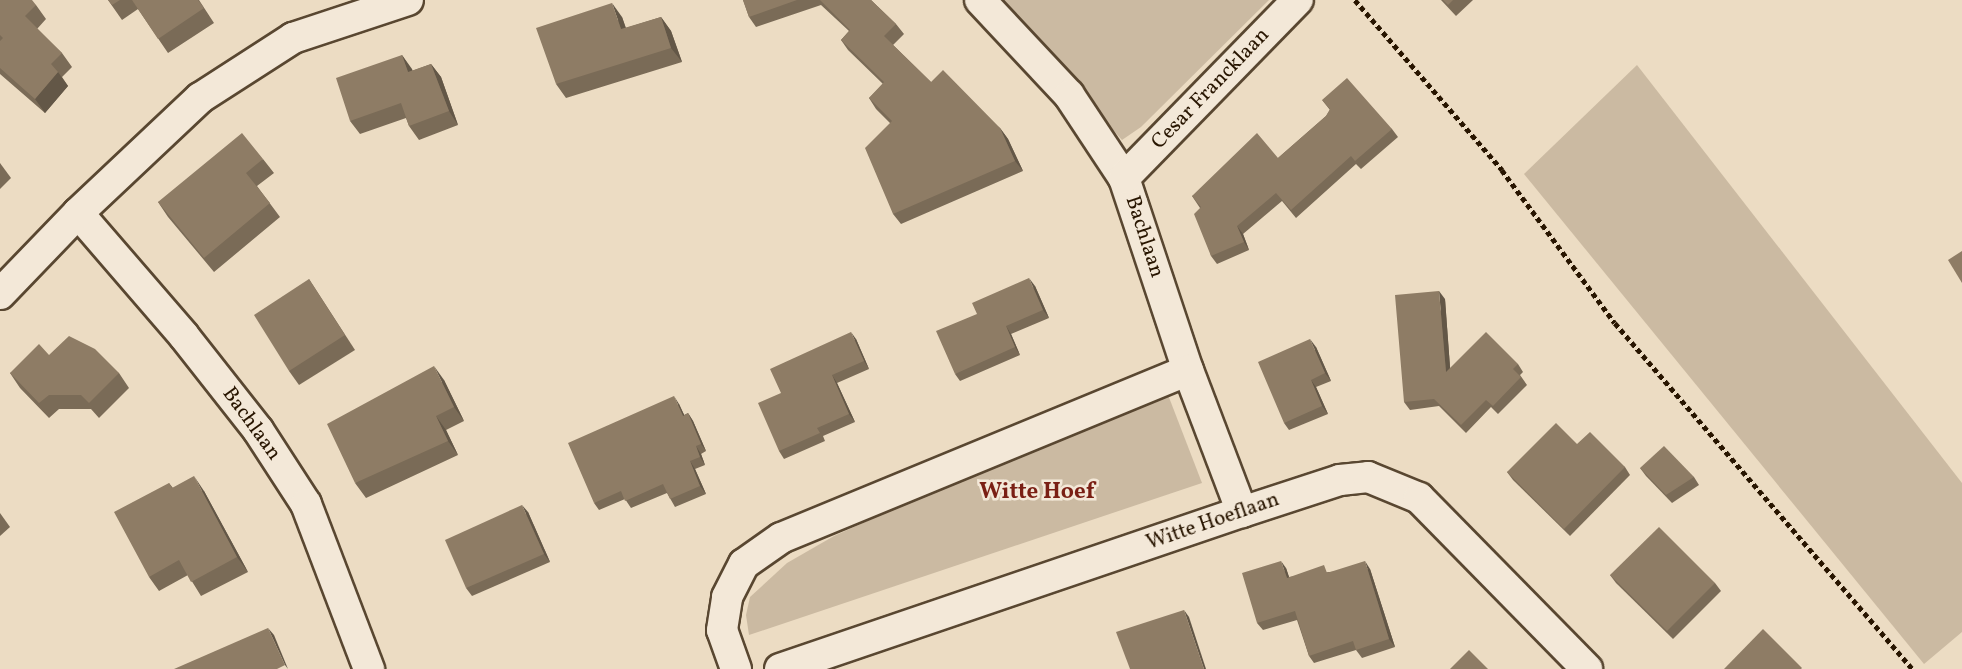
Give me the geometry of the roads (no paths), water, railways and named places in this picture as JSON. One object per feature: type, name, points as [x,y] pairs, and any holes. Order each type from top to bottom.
[{"type":"street","points":[[0,294],[78,213],[200,98],[292,38],[408,0]]},
{"type":"street","name":"Bachlaan","points":[[980,0],[1069,95],[1124,178],[1188,370],[1242,512]]},
{"type":"street","name":"Cesar Francklaan","points":[[1124,178],[1298,0]]},
{"type":"street","name":"Bachlaan","points":[[78,213],[184,336],[258,430],[306,504],[369,669]]},
{"type":"street","points":[[736,669],[722,630],[727,597],[744,564],[781,538],[1188,370]]},
{"type":"street","name":"Witte Hoeflaan","points":[[780,669],[1242,512],[1340,480],[1368,477],[1396,486],[1419,498],[1587,669]]},
{"type":"district","name":"Witte Hoef","points":[[1037,492]]}]
